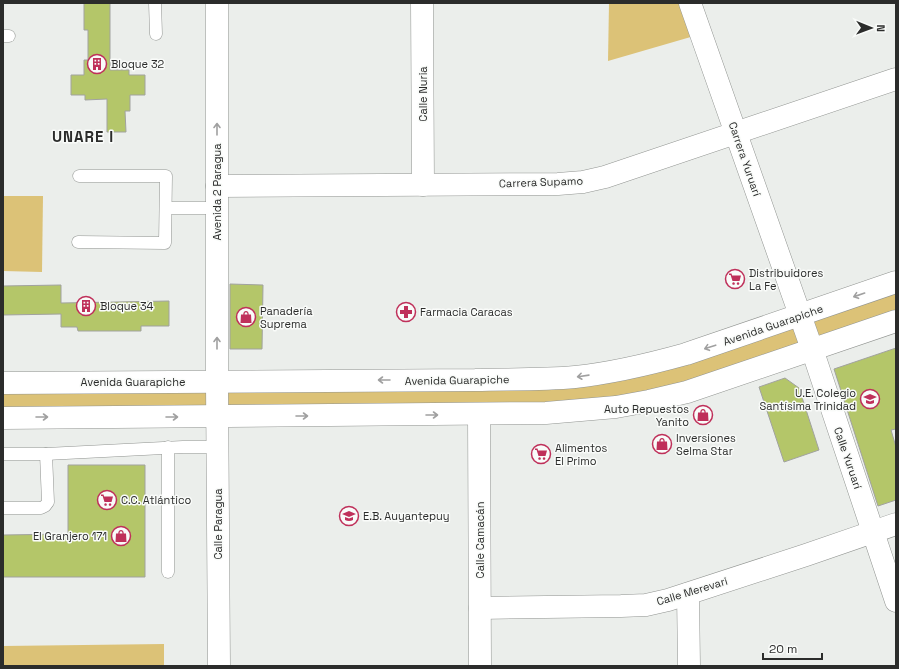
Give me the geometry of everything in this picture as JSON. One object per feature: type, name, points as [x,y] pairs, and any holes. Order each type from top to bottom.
[{"type":"street","name":"Avenida 2 Paragua","points":[[217,3],[217,382]]},
{"type":"street","name":"Calle Nuria","points":[[422,3],[423,185]]},
{"type":"street","name":"Carrera Yuruarí","points":[[690,3],[800,315]]},
{"type":"street","name":"Carrera Supamo","points":[[217,186],[558,184],[582,182],[605,177],[896,79]]},
{"type":"street","name":"Avenida Guarapiche","points":[[3,383],[550,379],[576,377],[613,372],[686,354],[896,282]]},
{"type":"street","name":"Calle Yuruarí","points":[[800,315],[896,601]]},
{"type":"street","points":[[3,418],[546,413],[616,407],[687,392],[896,321]]},
{"type":"street","name":"Calle Paragua","points":[[217,382],[219,666]]},
{"type":"street","name":"Calle Camacán","points":[[479,414],[480,666]]},
{"type":"street","name":"Calle Merevari","points":[[480,608],[646,605],[688,594],[806,556],[896,524]]},
{"type":"street","points":[[688,594],[689,666]]},
{"type":"lane","points":[[155,3],[156,34]]},
{"type":"lane","points":[[78,242],[165,243],[166,208],[166,176],[79,176]]},
{"type":"lane","points":[[166,208],[217,208]]},
{"type":"lane","points":[[168,447],[168,572]]},
{"type":"lane","points":[[3,454],[46,454],[168,447],[217,447]]},
{"type":"lane","points":[[3,508],[41,508],[45,506],[48,502],[46,454]]},
{"type":"shaded area","points":[[609,3],[690,3],[701,34],[608,61]]},
{"type":"shaded area","points":[[3,196],[43,196],[42,272],[3,271]]},
{"type":"shaded area","points":[[896,282],[896,321],[649,401],[3,418],[3,383],[577,377]]},
{"type":"shaded area","points":[[164,644],[164,666],[3,666],[3,646]]},
{"type":"building","name":"Bloque 32","points":[[84,3],[110,3],[110,70],[129,70],[129,75],[145,75],[145,95],[130,95],[130,111],[125,111],[126,132],[107,132],[107,99],[85,100],[85,95],[71,95],[71,75],[84,75],[84,60],[88,60],[88,30],[84,30]]},
{"type":"building","name":"Panadería Suprema","points":[[230,284],[263,285],[262,349],[230,349]]},
{"type":"building","name":"Bloque 34","points":[[61,285],[61,303],[169,301],[169,326],[141,326],[141,331],[78,331],[77,327],[61,327],[61,314],[3,315],[3,286]]},
{"type":"building","name":"U.E. Colegio Santísima Trinidad","points":[[896,348],[896,429],[891,430],[896,447],[896,500],[878,506],[834,369]]},
{"type":"building","points":[[785,378],[799,388],[819,450],[784,462],[759,387]]},
{"type":"building","name":"C.C. Atlántico","points":[[68,465],[145,465],[145,577],[3,577],[3,535],[68,534]]},
{"type":"place","name":"Bloque 32","points":[[97,64]]},
{"type":"place","name":"Distribuidores La Fe","points":[[735,279]]},
{"type":"place","name":"Bloque 34","points":[[86,306]]},
{"type":"place","name":"Farmacia Caracas","points":[[406,312]]},
{"type":"place","name":"Panadería Suprema","points":[[246,317]]},
{"type":"place","name":"U.E. Colegio Santísima Trinidad","points":[[870,399]]},
{"type":"place","name":"Auto Repuestos Yanito","points":[[703,415]]},
{"type":"place","name":"Inversiones Selma Star","points":[[662,444]]},
{"type":"place","name":"Alimentos El Primo","points":[[541,454]]},
{"type":"place","name":"C.C. Atlántico","points":[[107,500]]},
{"type":"place","name":"E.B. Auyantepuy","points":[[349,516]]},
{"type":"place","name":"El Granjero 171","points":[[121,536]]},
{"type":"district","name":"UNARE I","points":[[83,137]]}]
